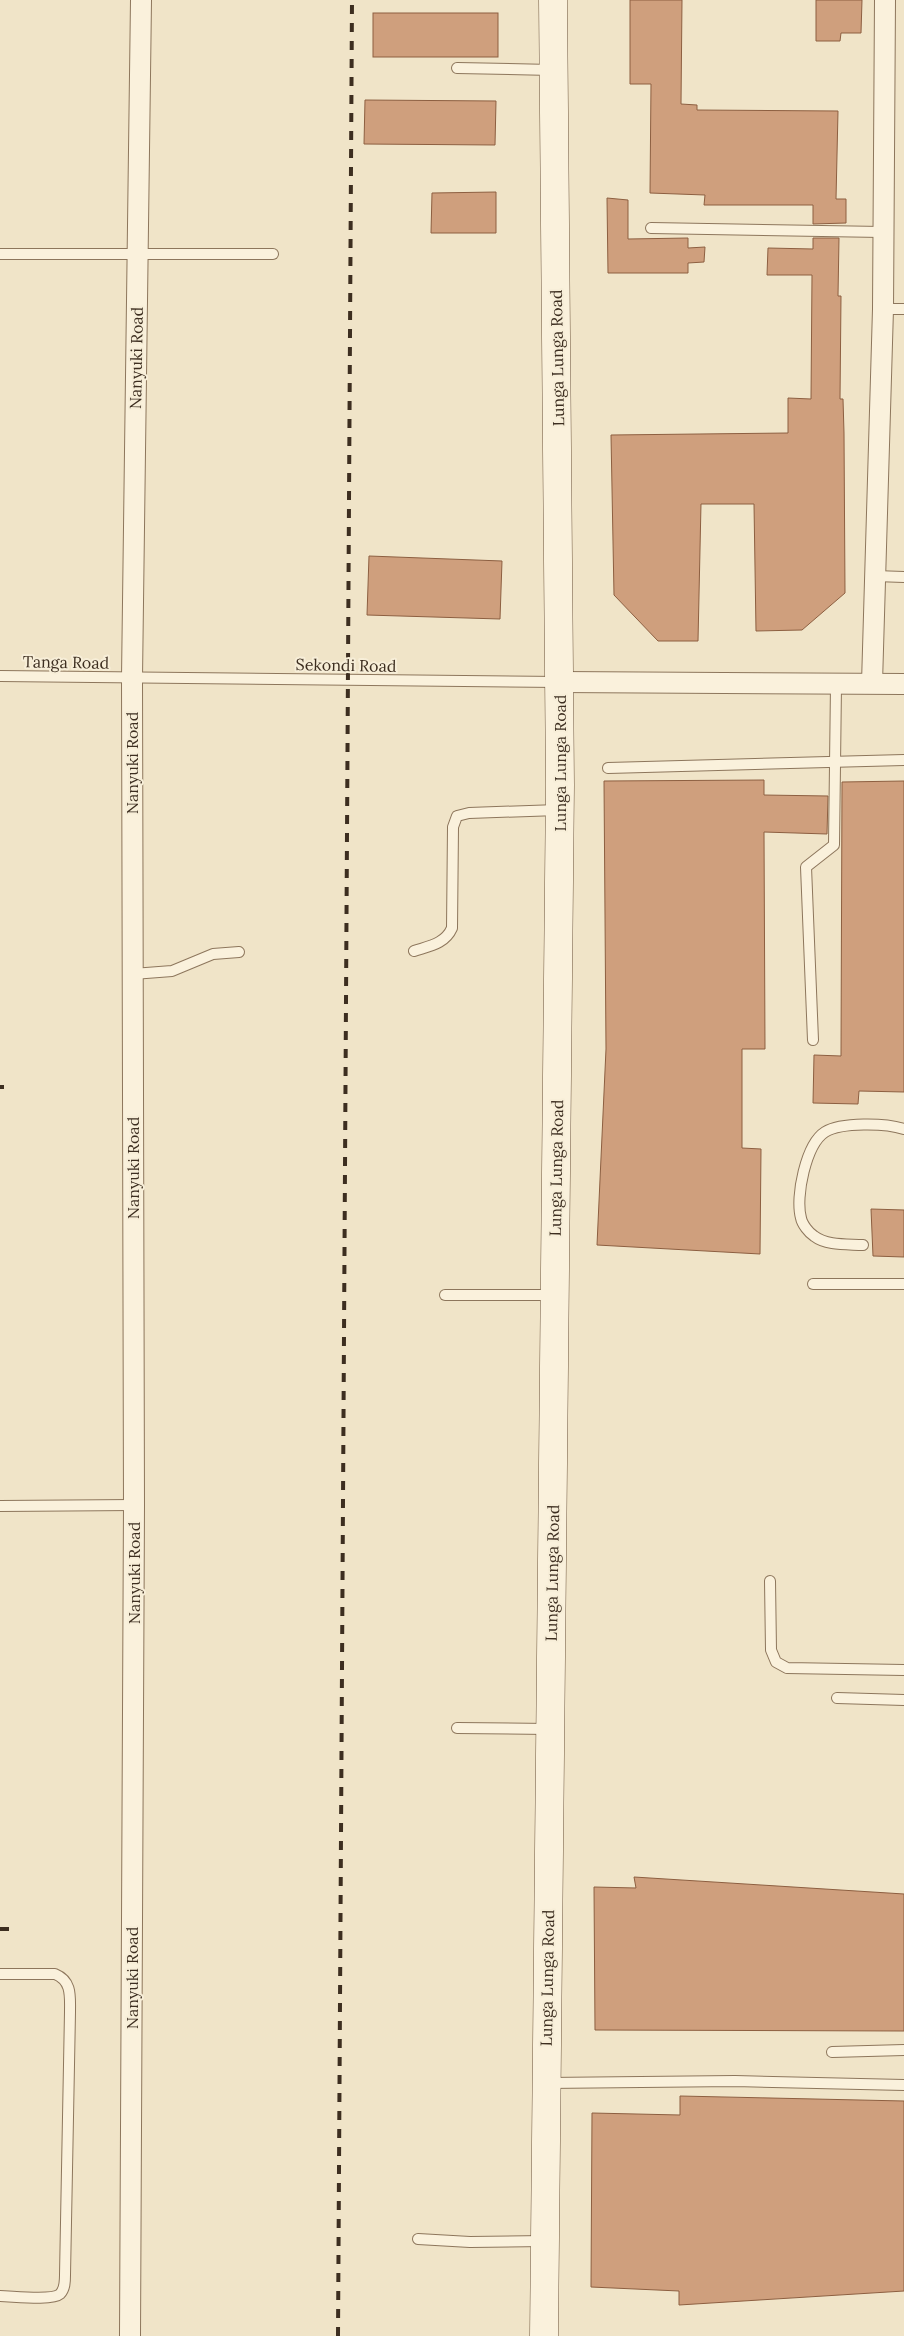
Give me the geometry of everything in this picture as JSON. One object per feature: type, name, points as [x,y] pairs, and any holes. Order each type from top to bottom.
[{"type":"main road","name":"Lunga Lunga Road","points":[[544,2336],[560,810],[553,0]]},
{"type":"street","name":"Nanyuki Road","points":[[130,2336],[134,1505],[132,678],[141,0]]},
{"type":"street","points":[[872,683],[882,309],[885,0]]},
{"type":"street","points":[[560,682],[904,684]]},
{"type":"lane","points":[[457,68],[554,70]]},
{"type":"lane","points":[[652,228],[882,232]]},
{"type":"lane","points":[[0,254],[273,254]]},
{"type":"lane","points":[[882,309],[904,309]]},
{"type":"lane","points":[[875,576],[904,577]]},
{"type":"lane","name":"Tanga Road","points":[[0,676],[132,678]]},
{"type":"lane","name":"Sekondi Road","points":[[132,678],[560,682]]},
{"type":"lane","points":[[812,1040],[806,867],[834,845],[836,684]]},
{"type":"lane","points":[[608,768],[904,760]]},
{"type":"lane","points":[[414,951],[442,941],[449,936],[452,928],[453,827],[457,816],[469,813],[560,810]]},
{"type":"lane","points":[[133,974],[172,971],[213,954],[239,952]]},
{"type":"lane","points":[[863,1245],[835,1244],[822,1240],[809,1231],[801,1218],[802,1185],[807,1158],[814,1143],[824,1132],[837,1127],[854,1125],[904,1129]]},
{"type":"lane","points":[[813,1284],[904,1284]]},
{"type":"lane","points":[[445,1294],[555,1294]]},
{"type":"lane","points":[[0,1506],[134,1505]]},
{"type":"lane","points":[[770,1581],[771,1650],[776,1662],[787,1668],[904,1670]]},
{"type":"lane","points":[[837,1698],[904,1700]]},
{"type":"lane","points":[[457,1728],[550,1729]]},
{"type":"lane","points":[[0,1974],[55,1974],[61,1977],[67,1982],[69,1989],[70,2012],[65,2274],[63,2289],[60,2294],[49,2297],[0,2296]]},
{"type":"lane","points":[[832,2052],[904,2050]]},
{"type":"lane","points":[[546,2083],[735,2081],[904,2086]]},
{"type":"lane","points":[[418,2239],[470,2242],[545,2241]]},
{"type":"building","points":[[630,0],[682,0],[681,104],[697,105],[697,110],[838,111],[836,199],[846,199],[846,223],[813,224],[813,205],[704,205],[705,195],[650,193],[651,84],[630,84]]},
{"type":"building","points":[[816,0],[862,0],[861,33],[841,33],[840,41],[816,41]]},
{"type":"building","points":[[373,13],[498,13],[498,57],[373,57]]},
{"type":"building","points":[[365,100],[496,101],[495,145],[364,144]]},
{"type":"building","points":[[496,192],[496,233],[431,233],[432,193]]},
{"type":"building","points":[[607,198],[628,200],[628,239],[688,238],[688,248],[705,247],[704,262],[688,263],[688,273],[608,273]]},
{"type":"building","points":[[813,238],[839,238],[838,296],[841,296],[840,399],[843,399],[844,433],[845,593],[802,630],[756,631],[754,504],[701,504],[698,641],[658,641],[614,595],[611,435],[788,433],[788,398],[811,399],[812,275],[767,275],[768,248],[813,249]]},
{"type":"building","points":[[369,556],[502,561],[500,619],[367,615]]},
{"type":"building","points":[[764,780],[764,795],[828,796],[827,834],[764,832],[765,1049],[742,1049],[742,1148],[761,1149],[760,1254],[597,1245],[606,1049],[604,781]]},
{"type":"building","points":[[904,781],[904,1092],[859,1091],[858,1104],[813,1103],[814,1055],[841,1056],[842,782]]},
{"type":"building","points":[[871,1209],[904,1210],[904,1257],[873,1256]]},
{"type":"building","points":[[634,1877],[904,1894],[904,2031],[595,2030],[594,1887],[636,1888]]},
{"type":"building","points":[[680,2096],[904,2101],[904,2291],[679,2305],[679,2291],[591,2287],[592,2113],[680,2115]]},
{"type":"railway","points":[[338,2336],[352,0]]},
{"type":"railway","points":[[0,1929],[12,1929]]}]
